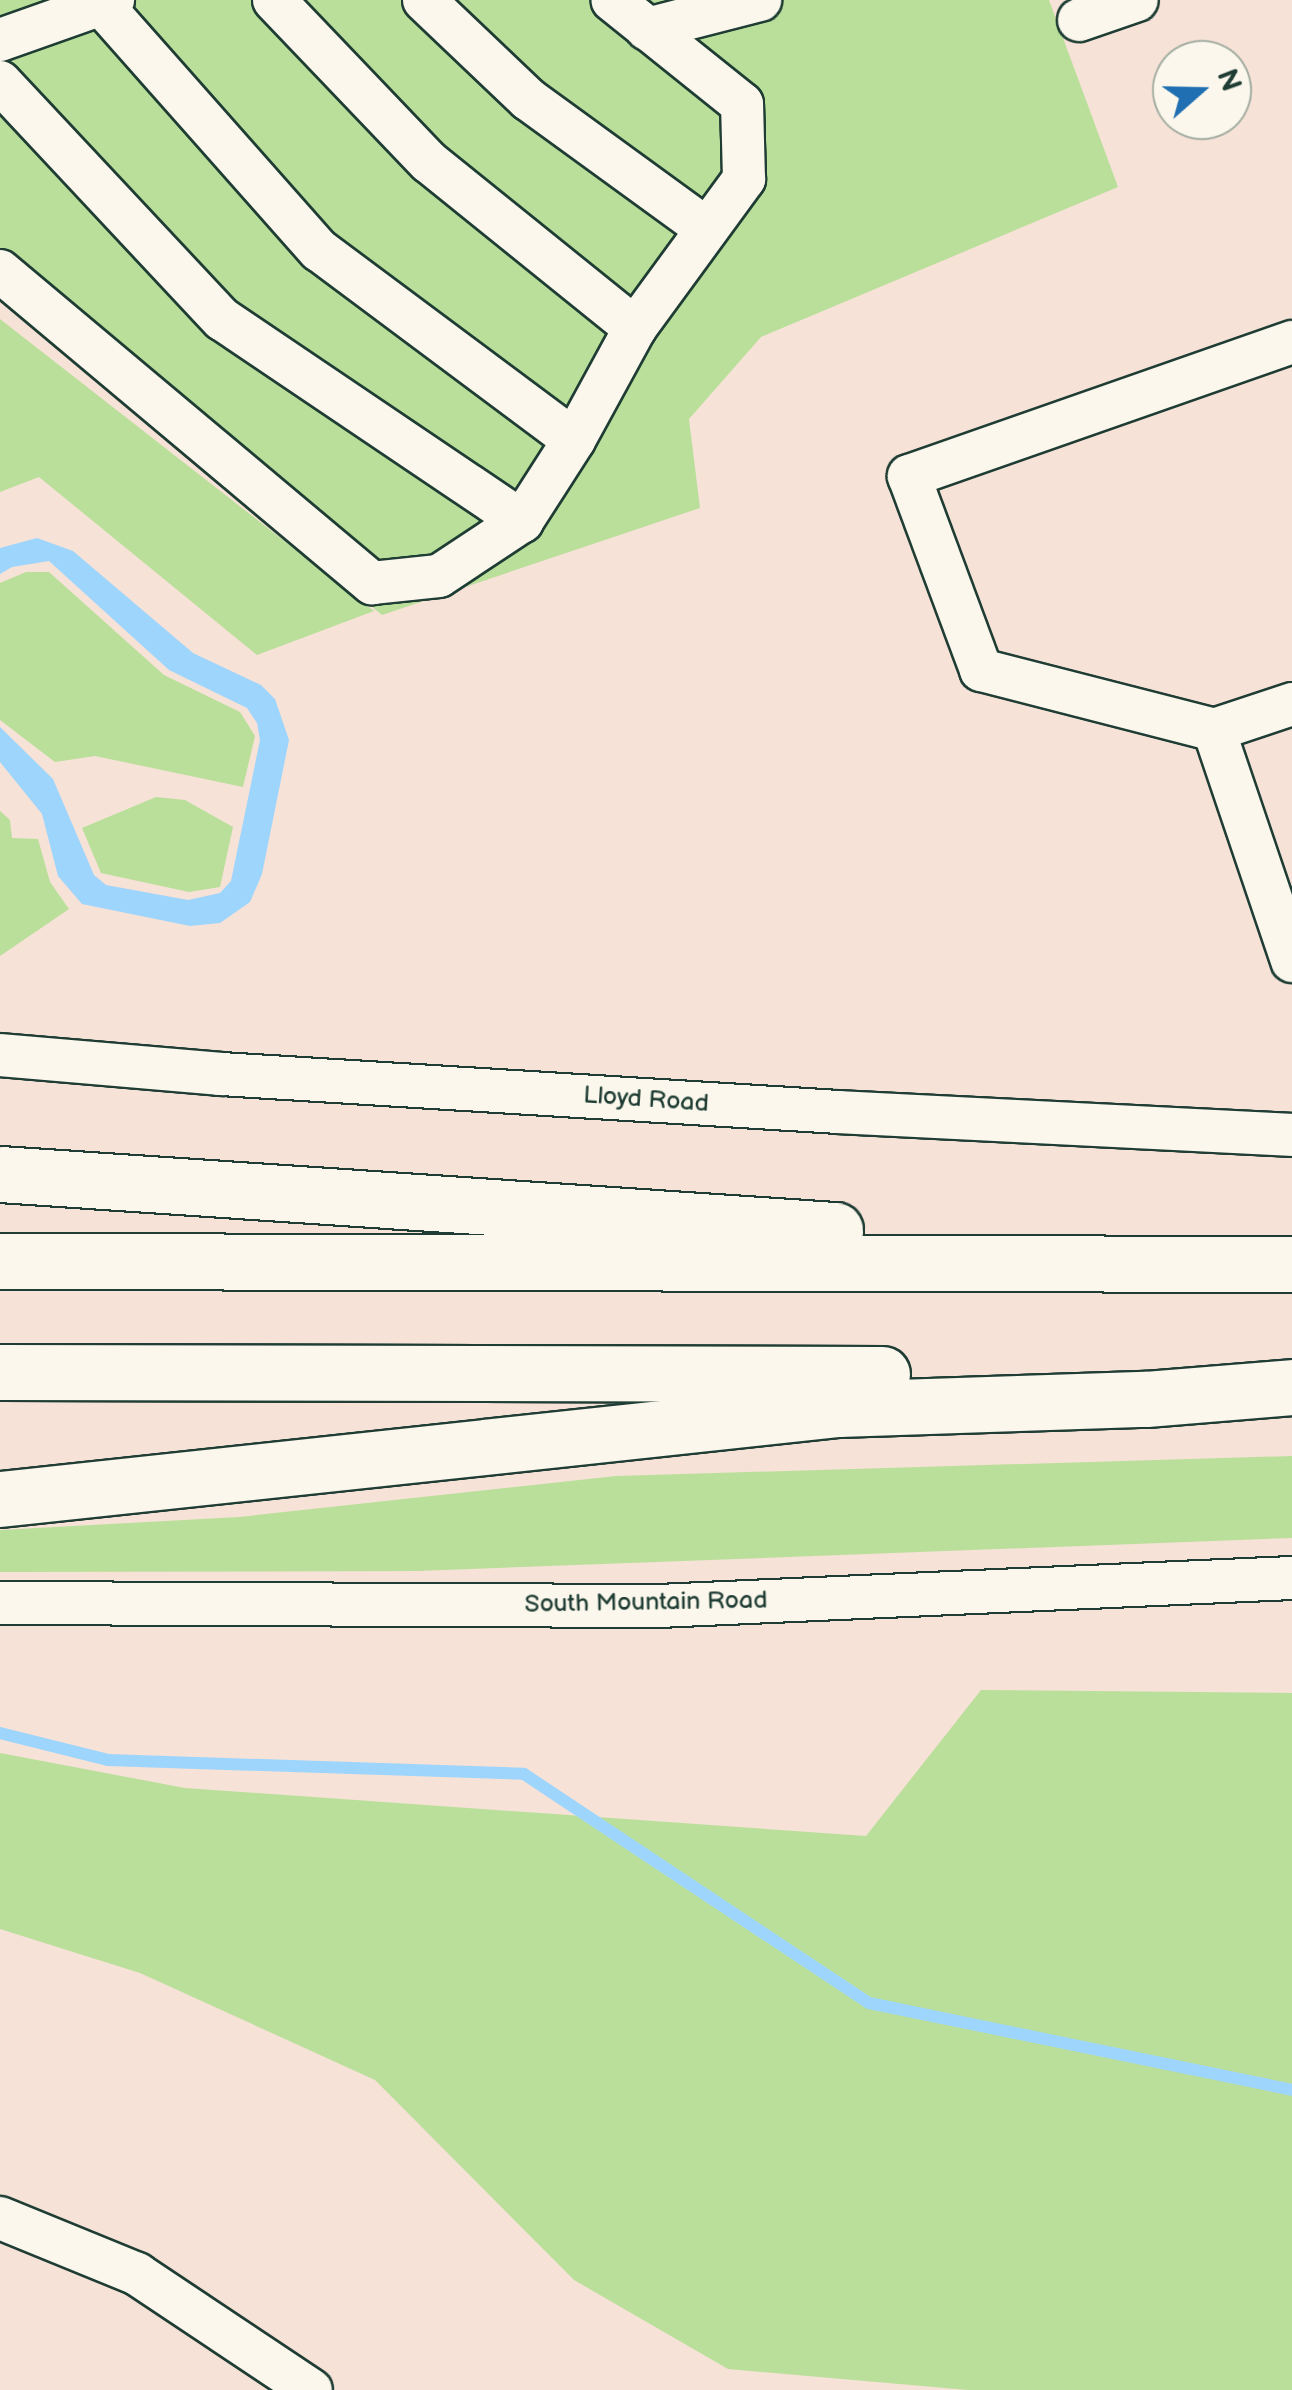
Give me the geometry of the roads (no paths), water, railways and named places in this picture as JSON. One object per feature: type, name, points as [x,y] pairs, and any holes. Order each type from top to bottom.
[{"type":"highway","points":[[0,1174],[1290,1264]]},
{"type":"highway","points":[[0,1261],[1290,1264]]},
{"type":"highway","points":[[0,1372],[1292,1377]]},
{"type":"highway","points":[[0,1499],[838,1409],[1146,1399],[1292,1387]]},
{"type":"street","points":[[274,0],[429,162],[635,328]]},
{"type":"street","points":[[424,0],[528,99],[707,229]]},
{"type":"street","points":[[0,272],[372,583],[439,576],[522,521],[574,440],[635,328],[744,179],[742,104],[612,0]]},
{"type":"street","points":[[647,29],[760,0]]},
{"type":"street","points":[[1079,20],[1137,0]]},
{"type":"street","points":[[0,40],[107,2],[319,250],[574,440]]},
{"type":"street","points":[[0,82],[222,319],[522,521]]},
{"type":"street","points":[[1292,342],[909,476],[981,670],[1214,730],[1292,704]]},
{"type":"street","points":[[1214,730],[1292,962]]},
{"type":"street","name":"Lloyd Road","points":[[0,1056],[718,1105],[1292,1135]]},
{"type":"street","name":"South Mountain Road","points":[[0,1603],[658,1606],[1292,1578]]},
{"type":"street","points":[[0,2218],[137,2274],[309,2390]]},
{"type":"water","points":[[37,538],[73,551],[193,653],[261,685],[275,699],[289,740],[262,874],[250,902],[220,923],[190,926],[82,904],[58,876],[42,814],[0,762],[0,727],[53,779],[94,875],[106,885],[188,900],[220,893],[231,881],[260,740],[257,723],[247,708],[169,670],[49,561],[12,567],[0,574],[0,548]]},
{"type":"waterway","points":[[0,1733],[108,1760],[524,1774],[869,2003],[1292,2090]]}]
